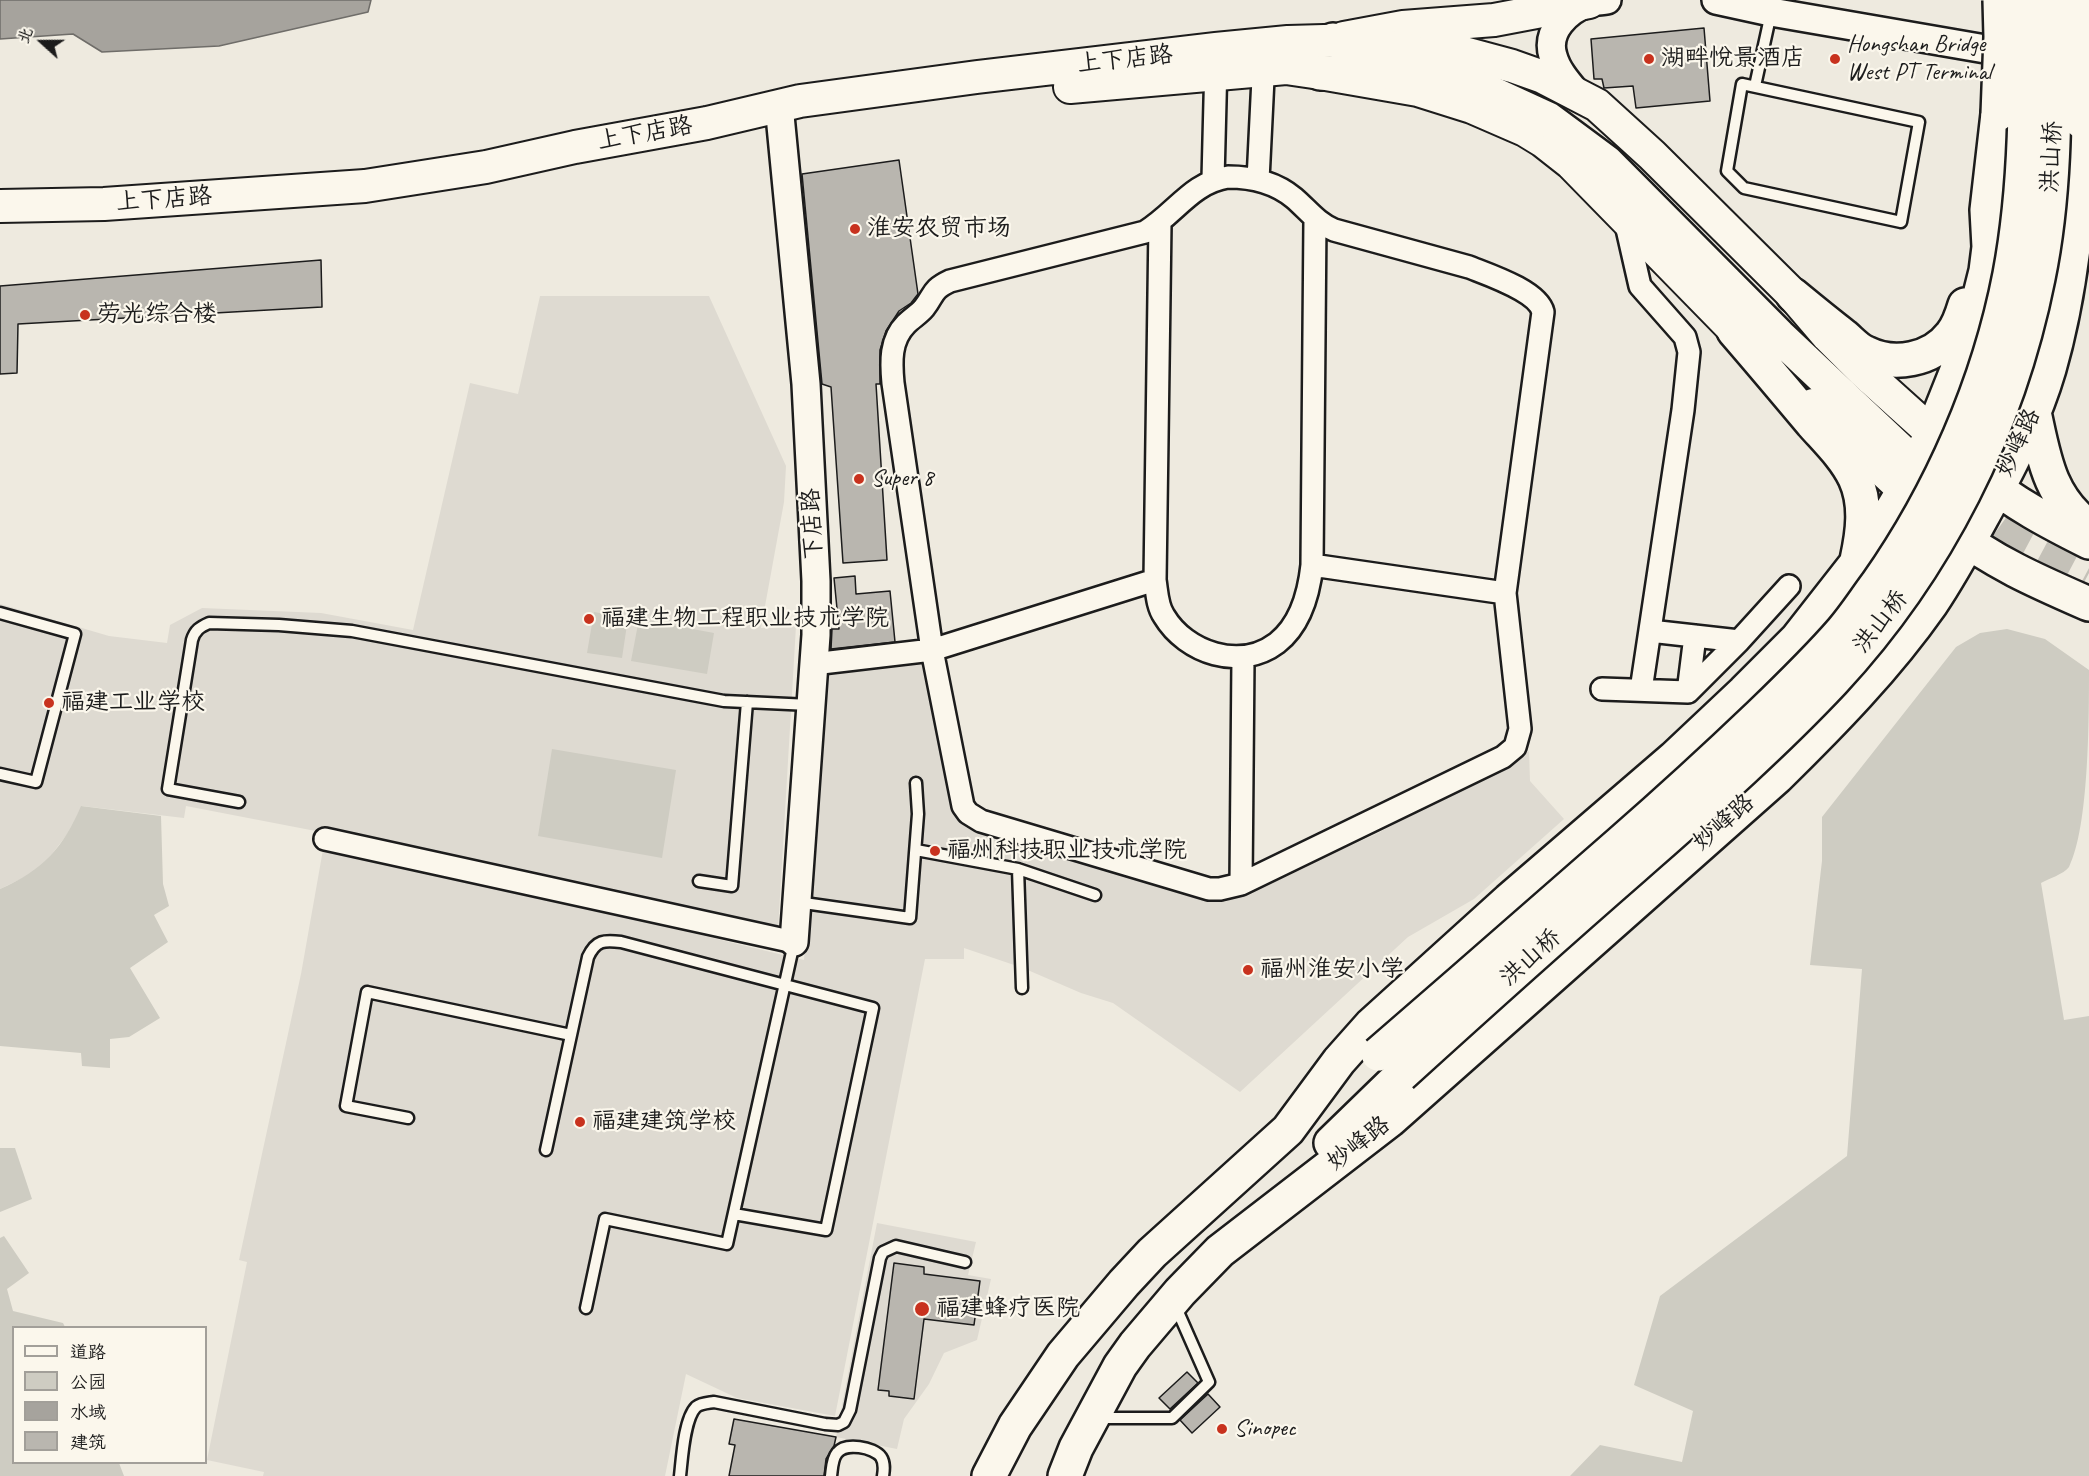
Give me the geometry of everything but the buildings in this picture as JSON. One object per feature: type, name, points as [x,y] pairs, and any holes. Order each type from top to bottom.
[{"type":"main road","points":[[1793,296],[1864,353],[1881,359],[1914,358],[1928,353],[1951,335],[1958,323],[1971,282],[1988,210],[1998,114],[2000,0]]},
{"type":"main road","points":[[1220,1251],[1390,1064],[1816,661],[1845,628],[1910,536],[1942,475],[1963,428],[1992,345],[2010,275],[2017,232],[2023,155],[2026,68],[2025,0]]},
{"type":"main road","name":"洪山桥","points":[[1390,1064],[1711,799],[1777,737],[1834,680],[1859,651],[1883,622],[1930,554],[1966,490],[1998,417],[2021,350],[2039,277],[2047,225],[2053,138],[2054,0]]},
{"type":"main road","name":"妙峰路","points":[[1065,1476],[1120,1366],[1173,1300],[1220,1251],[1390,1120],[1777,777],[1835,720],[1899,646],[1930,604],[1968,543],[1997,489],[2034,412],[2049,369],[2074,238],[2082,122],[2079,0]]},
{"type":"main road","points":[[1276,56],[1333,40],[1403,27],[1494,20],[1598,1]]},
{"type":"main road","points":[[1333,40],[1401,40],[1434,45],[1512,66],[1543,77],[1606,113],[1793,296],[1914,443]]},
{"type":"main road","points":[[1333,40],[1401,50],[1467,68],[1519,89],[1554,109],[1584,131],[1636,177],[1817,360],[1914,443]]},
{"type":"main road","points":[[1276,56],[1320,73],[1418,90],[1472,107],[1525,130],[1543,141],[1590,181],[1734,331],[1904,490],[1968,543],[2001,562],[2089,604]]},
{"type":"main road","name":"上下店路","points":[[0,206],[104,204],[365,186],[486,167],[575,147],[707,123],[978,96],[1216,61],[1276,56]]},
{"type":"main road","points":[[1320,73],[1426,72],[1458,80],[1487,91],[1548,119],[1606,162],[1779,336],[1914,443],[2089,542]]},
{"type":"main road","name":"上下店路","points":[[0,225],[236,216],[352,206],[472,188],[717,140],[781,115]]},
{"type":"main road","points":[[1288,1130],[1339,1061],[1371,1025],[1509,900],[1715,721],[1797,639],[1855,566],[1873,542],[1904,490],[1914,443],[1968,343],[1986,271],[1989,246],[1988,210]]},
{"type":"main road","points":[[1734,331],[1835,448],[1855,478],[1863,515],[1862,536],[1855,566]]},
{"type":"main road","points":[[2034,412],[2056,490],[2068,509],[2089,527]]},
{"type":"main road","points":[[989,1476],[1014,1426],[1063,1355],[1152,1253],[1288,1130],[1390,1064]]},
{"type":"street","points":[[1716,0],[1771,12],[2089,68]]},
{"type":"street","points":[[1578,95],[1556,65],[1551,43],[1558,24],[1570,13],[1598,1]]},
{"type":"street","points":[[1258,180],[1276,56]]},
{"type":"street","points":[[1213,179],[1216,61]]},
{"type":"street","name":"下店路","points":[[781,115],[806,384],[816,581],[813,663],[794,942]]},
{"type":"street","points":[[1243,177],[1258,180],[1286,192],[1315,219],[1334,230],[1479,271],[1535,298],[1541,304],[1543,319],[1504,593],[1520,729],[1515,747],[1503,757],[1241,884],[1220,889],[1209,889],[981,821],[968,813],[961,798],[932,650],[891,356],[898,336],[905,325],[925,306],[932,292],[950,281],[1145,232],[1160,223],[1195,190],[1213,179],[1243,177]]},
{"type":"street","points":[[1160,223],[1155,580],[1158,601],[1162,614],[1173,629],[1188,642],[1226,657],[1243,658],[1277,643],[1289,630],[1305,601],[1312,565],[1315,219]]},
{"type":"street","points":[[1625,219],[1640,286],[1685,337],[1689,352],[1683,410],[1641,690]]},
{"type":"street","points":[[1312,565],[1504,593]]},
{"type":"street","points":[[813,663],[932,650],[1155,580]]},
{"type":"street","points":[[1602,689],[1688,692],[1789,586]]},
{"type":"street","points":[[1650,631],[1739,641]]},
{"type":"street","points":[[1688,692],[1695,636]]},
{"type":"street","points":[[1241,884],[1243,658]]},
{"type":"street","points":[[325,839],[794,942]]},
{"type":"lane","points":[[1755,86],[1771,12]]},
{"type":"lane","points":[[1742,84],[1755,86],[1919,122],[1901,222],[1744,189],[1727,171],[1742,84]]},
{"type":"lane","points":[[0,613],[75,634],[36,782],[0,774]]},
{"type":"lane","points":[[239,802],[168,789],[192,640],[199,627],[209,623],[279,625],[352,631],[724,701],[810,705]]},
{"type":"lane","points":[[699,881],[732,886],[747,702]]},
{"type":"lane","points":[[797,902],[910,918],[918,814],[916,783]]},
{"type":"lane","points":[[915,850],[1017,869],[1095,895]]},
{"type":"lane","points":[[1017,869],[1022,988]]},
{"type":"lane","points":[[546,1150],[588,957],[592,948],[600,943],[608,940],[873,1008],[826,1230],[734,1214]]},
{"type":"lane","points":[[586,1308],[605,1219],[727,1244],[794,942]]},
{"type":"lane","points":[[408,1118],[346,1106],[367,992],[571,1035]]},
{"type":"lane","points":[[680,1476],[689,1421],[698,1406],[705,1403],[714,1402],[825,1424],[838,1425],[844,1422],[850,1410],[880,1258],[888,1248],[896,1246],[965,1262]]},
{"type":"lane","points":[[1092,1418],[1172,1418],[1209,1382],[1173,1300]]},
{"type":"lane","points":[[831,1476],[837,1452],[848,1447],[874,1451],[880,1456],[884,1469],[883,1476]]},
{"type":"shaded area","name":"福建生物工程职业技术学院","points":[[540,296],[709,296],[786,466],[784,502],[761,628],[796,626],[778,930],[326,833],[186,806],[184,818],[82,806],[72,828],[45,863],[27,876],[0,889],[0,604],[109,636],[167,643],[170,625],[202,608],[321,613],[413,630],[470,383],[518,394]]},
{"type":"shaded area","name":"福建建筑学校","points":[[922,659],[964,823],[1225,902],[1374,835],[1529,751],[1530,781],[1564,819],[1474,899],[1408,937],[1240,1092],[1113,1003],[964,948],[964,959],[925,959],[835,1416],[737,1398],[686,1374],[665,1476],[263,1476],[264,1472],[207,1460],[247,1262],[239,1260],[301,974],[324,844],[804,960],[823,671]]},
{"type":"shaded area","name":"福建蜂疗医院","points":[[877,1223],[976,1242],[968,1275],[991,1279],[977,1340],[944,1353],[929,1384],[904,1419],[897,1449],[836,1437]]},
{"type":"green space","points":[[594,612],[628,618],[622,658],[587,653]]},
{"type":"green space","points":[[639,619],[714,633],[707,674],[631,661]]},
{"type":"green space","points":[[2007,629],[2045,639],[2089,670],[2087,772],[2076,849],[2067,870],[2041,883],[2064,1020],[2089,1016],[2089,1476],[1570,1476],[1600,1445],[1682,1462],[1693,1411],[1634,1385],[1660,1296],[1847,1156],[1862,969],[1810,965],[1822,861],[1822,817],[1956,647],[1980,633]]},
{"type":"green space","points":[[552,749],[676,770],[662,858],[538,836]]},
{"type":"green space","points":[[81,806],[161,816],[163,884],[169,906],[154,915],[168,942],[130,968],[160,1018],[129,1037],[110,1039],[110,1068],[82,1066],[81,1053],[0,1046],[0,889],[28,874],[50,856],[67,834]]},
{"type":"green space","points":[[0,1148],[15,1148],[32,1199],[0,1212]]},
{"type":"green space","points":[[4,1236],[29,1273],[7,1289],[13,1311],[63,1323],[64,1326],[12,1326],[12,1464],[119,1464],[124,1476],[0,1476],[0,1238]]},
{"type":"water","points":[[0,0],[371,0],[368,12],[219,46],[102,52],[73,34],[0,39]]},
{"type":"tunnel","points":[[1962,495],[2019,536],[2089,573]]},
{"type":"place","name":"湖畔悦景酒店","points":[[1649,59]]},
{"type":"place","name":"Hongshan Bridge West PT Terminal","points":[[1835,59]]},
{"type":"place","name":"淮安农贸市场","points":[[855,229]]},
{"type":"place","name":"劳光综合楼","points":[[85,315]]},
{"type":"place","name":"Super 8","points":[[859,479]]},
{"type":"place","name":"福建生物工程职业技术学院","points":[[589,619]]},
{"type":"place","name":"福建工业学校","points":[[49,703]]},
{"type":"place","name":"福州科技职业技术学院","points":[[935,851]]},
{"type":"place","name":"福州淮安小学","points":[[1248,970]]},
{"type":"place","name":"福建建筑学校","points":[[580,1122]]},
{"type":"place","name":"福建蜂疗医院","points":[[922,1309]]},
{"type":"place","name":"Sinopec","points":[[1222,1429]]}]
